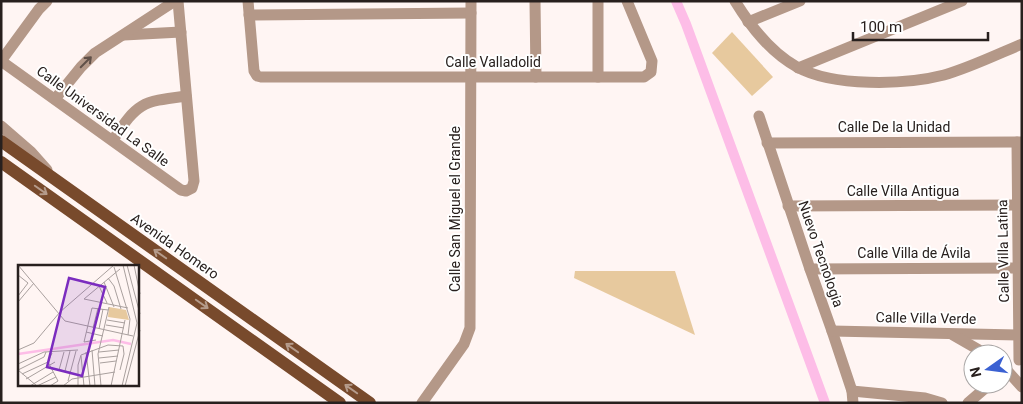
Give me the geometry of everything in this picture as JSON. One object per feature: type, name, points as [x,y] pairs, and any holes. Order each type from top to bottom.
[{"type":"main road","name":"Avenida Homero","points":[[1,141],[370,403]]},
{"type":"main road","points":[[1,162],[340,403]]},
{"type":"street","points":[[1,61],[47,1]]},
{"type":"street","points":[[55,99],[89,59],[122,35],[177,1],[186,96],[156,100],[141,106],[129,115],[113,140]]},
{"type":"street","points":[[248,1],[249,15],[471,7]]},
{"type":"street","points":[[535,1],[536,77]]},
{"type":"street","points":[[598,1],[598,77]]},
{"type":"street","name":"Calle Valladolid","points":[[249,15],[254,71],[257,76],[644,77],[653,69],[652,61],[627,1]]},
{"type":"street","points":[[735,1],[748,22],[766,42],[798,68],[821,76],[859,82],[913,80],[944,75],[1022,44]]},
{"type":"street","points":[[748,22],[800,1]]},
{"type":"street","points":[[798,68],[962,1]]},
{"type":"street","name":"Calle San Miguel el Grande","points":[[422,403],[464,344],[470,328],[471,7]]},
{"type":"street","points":[[122,35],[180,32]]},
{"type":"street","name":"Calle Universidad La Salle","points":[[1,61],[181,190],[192,188],[194,181],[186,96]]},
{"type":"street","name":"Nuevo Tecnologia","points":[[759,116],[832,331],[852,397]]},
{"type":"street","points":[[1,126],[31,152],[54,179]]},
{"type":"street","name":"Calle De la Unidad","points":[[767,143],[1019,142]]},
{"type":"street","name":"Calle Villa Latina","points":[[1019,142],[1018,268],[1020,359]]},
{"type":"street","name":"Calle Villa Antigua","points":[[788,206],[1018,205]]},
{"type":"street","name":"Calle Villa de Ávila","points":[[810,269],[1018,268]]},
{"type":"street","name":"Calle Villa Verde","points":[[832,331],[1019,335]]},
{"type":"street","points":[[949,334],[970,344]]},
{"type":"street","points":[[968,403],[978,394]]},
{"type":"street","points":[[852,397],[925,398],[942,403]]},
{"type":"shaded area","points":[[732,32],[773,77],[752,96],[712,53]]},
{"type":"shaded area","points":[[575,271],[675,271],[695,335],[574,278]]},
{"type":"waterway","points":[[676,1],[825,403]]}]
